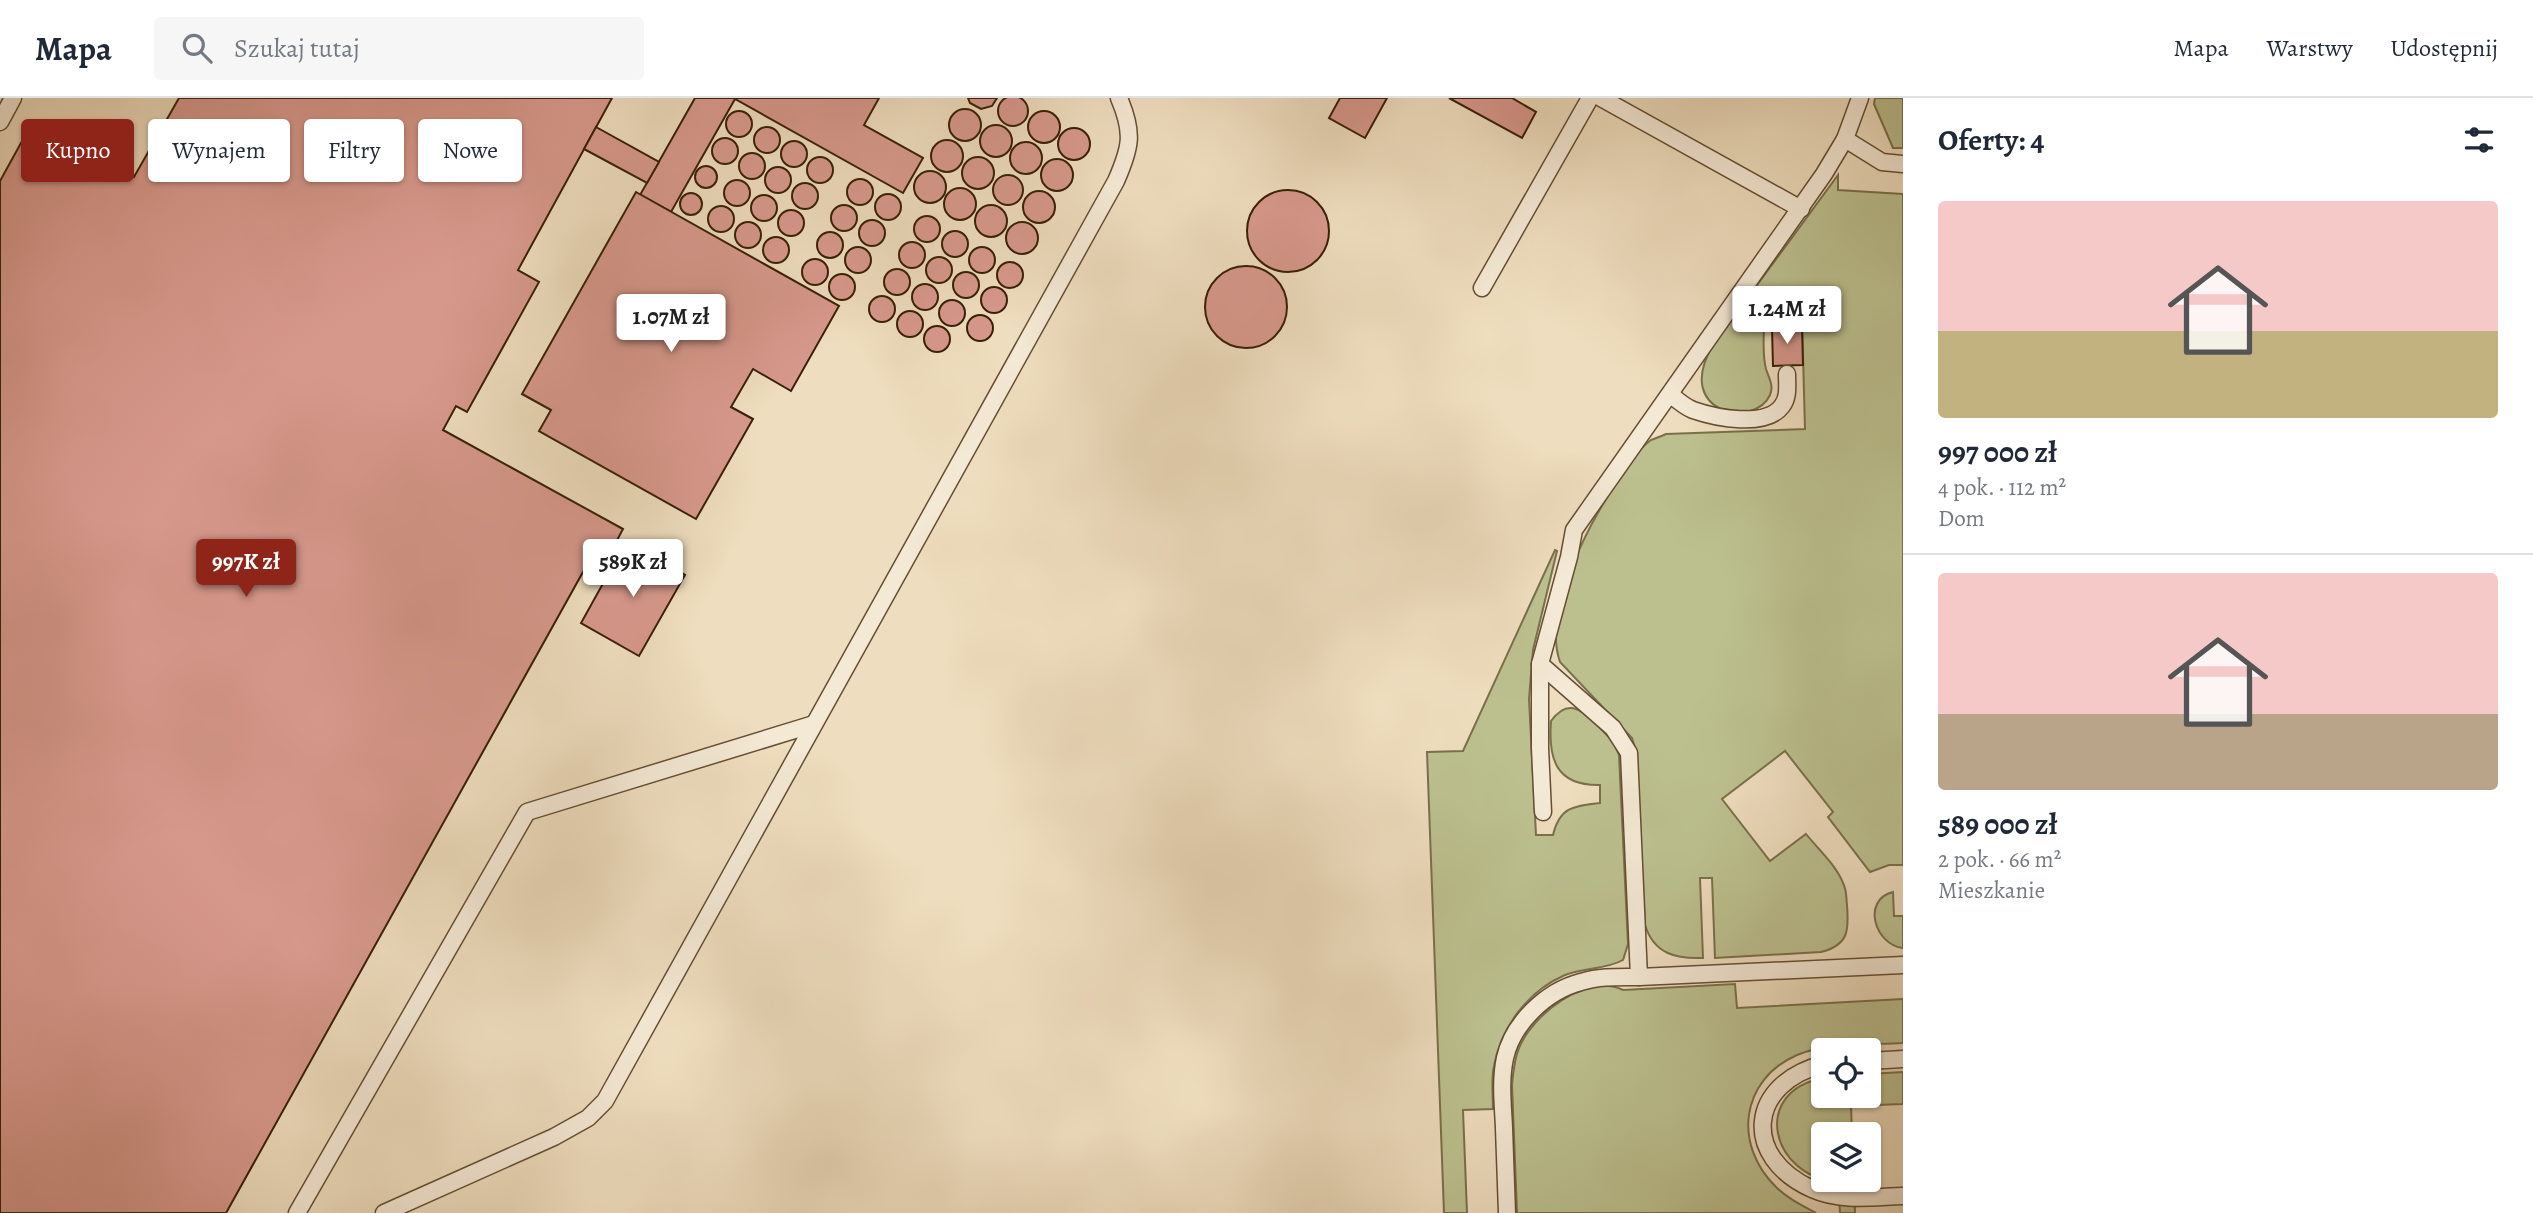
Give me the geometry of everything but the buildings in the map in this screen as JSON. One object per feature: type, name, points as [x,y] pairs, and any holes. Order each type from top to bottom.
[{"type":"lane","points":[[0,122],[13,98]]},
{"type":"lane","points":[[384,1213],[554,1137],[588,1118],[605,1101],[1116,181],[1128,154],[1129,132],[1129,121],[1119,98]]},
{"type":"lane","points":[[1482,288],[1590,98]]},
{"type":"lane","points":[[1601,98],[1801,209]]},
{"type":"lane","points":[[1543,812],[1540,664],[1574,530],[1801,209],[1845,139],[1860,98]]},
{"type":"lane","points":[[1845,139],[1882,162],[1903,164]]},
{"type":"lane","points":[[1670,394],[1690,410],[1721,417],[1751,420],[1767,418],[1782,407],[1786,397],[1787,374]]},
{"type":"lane","points":[[1540,664],[1613,728],[1629,753],[1639,976]]},
{"type":"lane","points":[[297,1213],[527,812],[814,724]]},
{"type":"lane","points":[[1507,1213],[1502,1086],[1506,1057],[1521,1024],[1535,1009],[1567,987],[1581,981],[1604,978],[1903,965]]},
{"type":"lane","points":[[1881,1060],[1903,1059]]},
{"type":"lane","points":[[1811,1069],[1792,1076],[1775,1090],[1765,1109],[1762,1127],[1766,1146],[1786,1172],[1811,1189],[1839,1198],[1903,1196]]},
{"type":"green space","points":[[1875,98],[1903,98],[1903,148],[1893,148],[1874,104]]},
{"type":"green space","points":[[1838,175],[1838,190],[1903,194],[1903,865],[1889,865],[1870,872],[1828,817],[1833,812],[1785,751],[1722,799],[1770,861],[1806,834],[1840,876],[1844,886],[1848,914],[1847,929],[1842,941],[1821,952],[1715,958],[1712,878],[1700,878],[1703,958],[1675,956],[1654,943],[1645,925],[1636,751],[1632,738],[1560,662],[1556,640],[1558,616],[1573,564],[1585,538],[1611,491],[1647,443],[1666,434],[1805,429],[1802,319],[1764,321],[1764,358],[1771,388],[1770,395],[1762,405],[1749,411],[1720,409],[1709,400],[1702,387],[1703,368],[1713,345]]},
{"type":"green space","points":[[1555,550],[1557,551],[1533,650],[1529,699],[1536,835],[1553,835],[1560,818],[1570,809],[1600,803],[1600,785],[1573,781],[1558,768],[1554,758],[1550,735],[1551,721],[1563,710],[1574,708],[1603,731],[1619,755],[1628,944],[1623,960],[1565,975],[1539,990],[1518,1012],[1503,1038],[1494,1066],[1493,1109],[1463,1110],[1467,1213],[1444,1213],[1427,752],[1463,751]]},
{"type":"green space","points":[[1893,892],[1894,916],[1903,916],[1903,948],[1885,939],[1875,922],[1877,904]]},
{"type":"green space","points":[[1735,984],[1737,1008],[1903,999],[1903,1043],[1881,1044],[1881,1038],[1811,1038],[1811,1051],[1778,1066],[1764,1080],[1754,1097],[1749,1115],[1749,1133],[1753,1152],[1762,1170],[1785,1195],[1816,1213],[1517,1213],[1512,1085],[1519,1048],[1536,1022],[1562,1000],[1593,987],[1609,986],[1623,990]]},
{"type":"green space","points":[[1903,1072],[1903,1104],[1881,1105],[1881,1073]]},
{"type":"green space","points":[[1811,1082],[1811,1108],[1851,1108],[1852,1122],[1811,1122],[1811,1175],[1797,1166],[1785,1151],[1778,1133],[1778,1116],[1785,1099],[1800,1086]]},
{"type":"green space","points":[[1839,1192],[1854,1192],[1855,1213],[1840,1213]]}]
